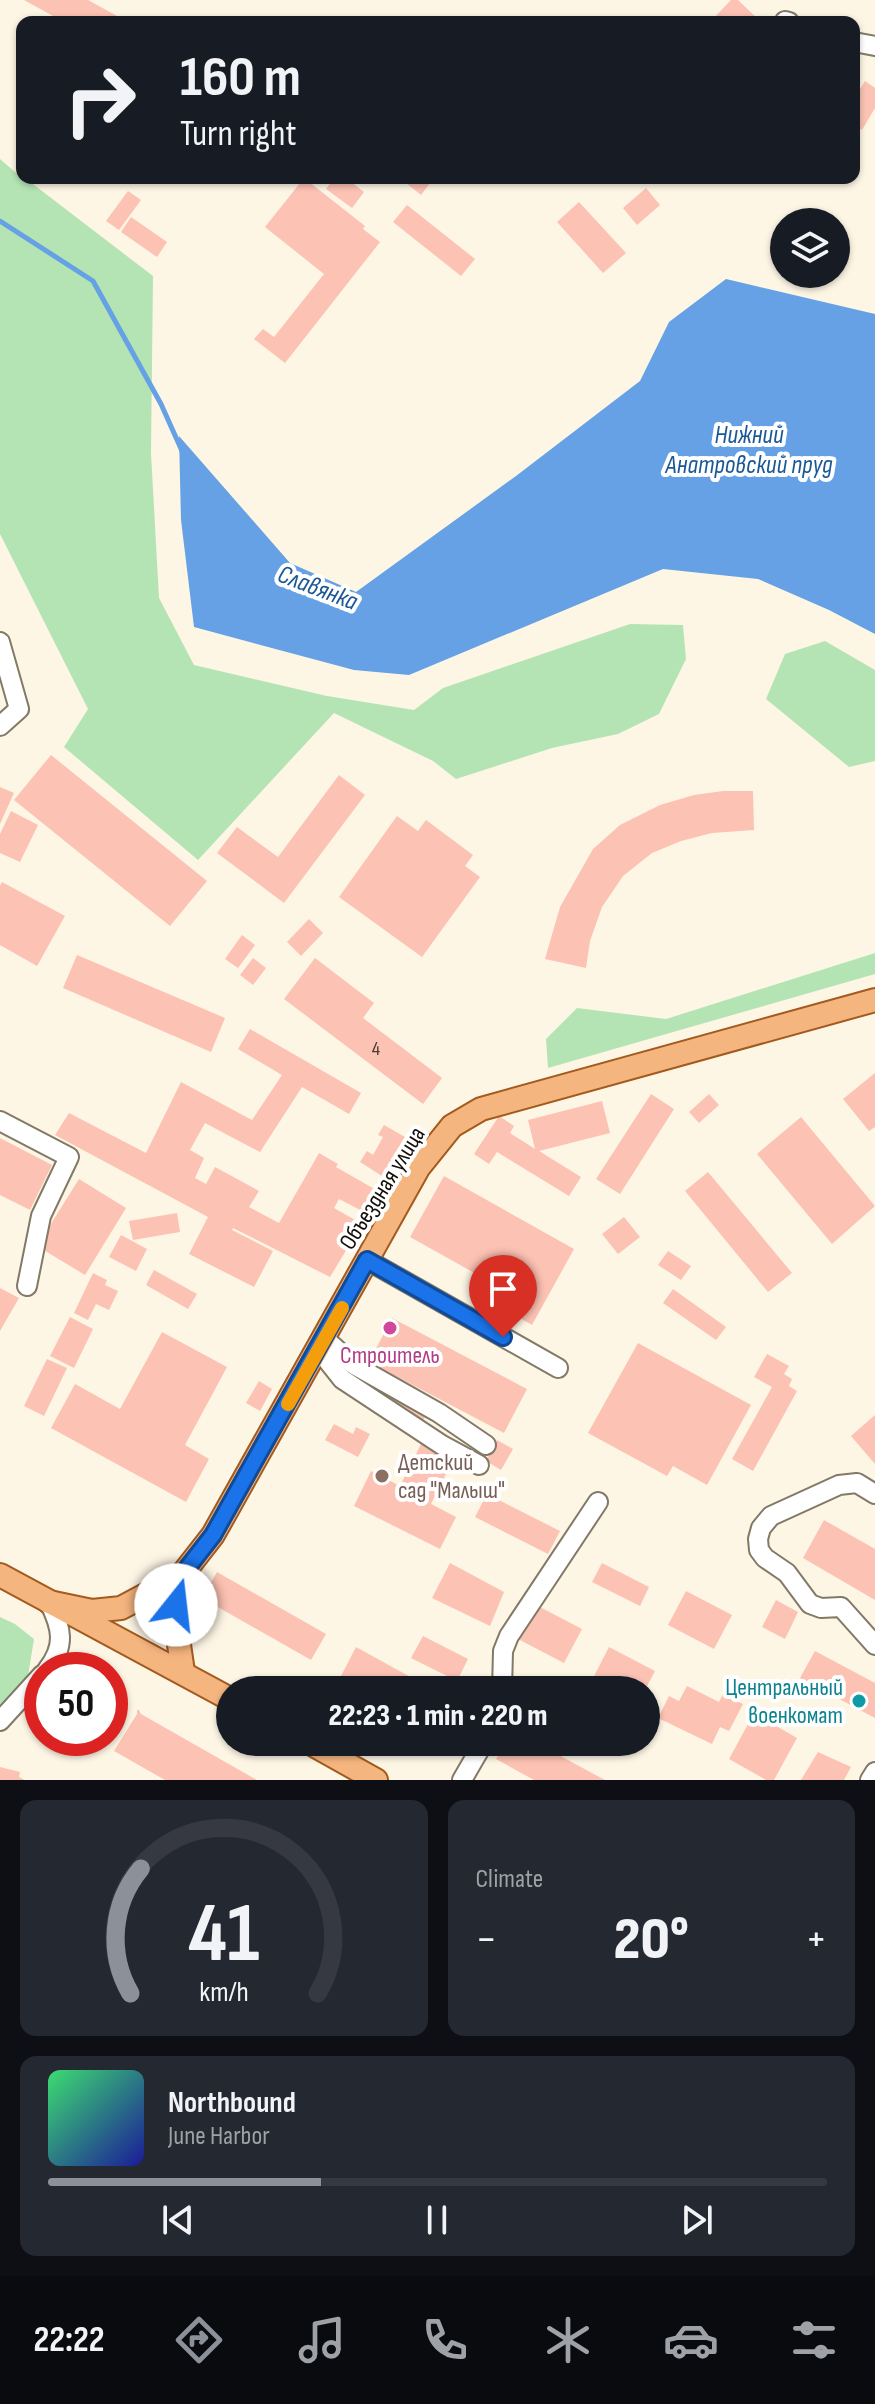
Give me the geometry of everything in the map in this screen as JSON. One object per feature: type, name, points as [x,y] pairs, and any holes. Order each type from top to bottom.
[{"type":"main road","name":"Объездная улица","points":[[49,1602],[92,1611],[121,1608],[181,1576],[213,1535],[419,1167],[452,1126],[481,1109],[875,1000]]},
{"type":"main road","points":[[0,1575],[216,1691]]},
{"type":"main road","points":[[181,1576],[176,1624],[183,1672]]},
{"type":"main road","points":[[333,1756],[376,1780]]},
{"type":"street","points":[[0,642],[19,709],[0,726]]},
{"type":"street","points":[[0,1121],[69,1157],[41,1216],[27,1286]]},
{"type":"street","points":[[367,1260],[558,1368]]},
{"type":"street","points":[[322,1344],[426,1405],[486,1445]]},
{"type":"street","points":[[322,1344],[342,1379],[442,1445],[479,1465]]},
{"type":"street","points":[[875,1494],[857,1483],[839,1485],[771,1516],[761,1528],[758,1539],[759,1550],[765,1558],[787,1573],[810,1604],[821,1608],[841,1607],[875,1645]]},
{"type":"street","points":[[502,1676],[503,1651],[509,1636],[598,1502]]},
{"type":"street","points":[[49,1602],[60,1625],[62,1644],[57,1652]]},
{"type":"street","points":[[0,1721],[24,1695]]},
{"type":"street","points":[[462,1780],[476,1756]]},
{"type":"street","points":[[870,1780],[875,1772]]},
{"type":"green space","points":[[0,159],[16,173],[16,184],[33,184],[153,276],[151,453],[159,598],[194,665],[327,696],[414,710],[443,688],[630,624],[683,625],[686,659],[659,714],[618,734],[552,748],[456,779],[433,761],[334,713],[198,860],[64,747],[88,709],[0,534]]},
{"type":"green space","points":[[825,641],[875,670],[875,761],[849,767],[766,699],[785,654]]},
{"type":"green space","points":[[875,953],[875,974],[548,1068],[546,1039],[577,1008],[666,1019]]},
{"type":"green space","points":[[0,1617],[34,1639],[32,1652],[24,1652],[24,1680],[0,1707]]},
{"type":"water","name":"Нижний Анатровский пруд","points":[[726,279],[875,314],[875,634],[758,579],[663,569],[409,675],[354,670],[194,627],[181,520],[179,436],[290,563],[356,592],[640,381],[669,322]]},
{"type":"building","points":[[24,0],[88,0],[117,16],[53,16]]},
{"type":"building","points":[[731,0],[738,0],[755,16],[716,16]]},
{"type":"building","points":[[865,81],[875,88],[875,108],[862,130],[860,129],[860,89]]},
{"type":"building","points":[[299,184],[312,184],[365,226],[363,229],[380,242],[285,363],[254,339],[263,329],[274,337],[324,274],[265,227]]},
{"type":"building","points":[[330,184],[354,184],[364,192],[352,208],[326,189]]},
{"type":"building","points":[[407,184],[429,184],[421,195]]},
{"type":"building","points":[[646,188],[660,205],[637,225],[623,208]]},
{"type":"building","points":[[128,191],[141,200],[119,230],[106,221]]},
{"type":"building","points":[[579,202],[626,253],[603,273],[557,222]]},
{"type":"building","points":[[407,205],[475,259],[461,276],[393,222]]},
{"type":"building","points":[[131,217],[167,242],[157,257],[121,232]]},
{"type":"building","points":[[51,755],[207,881],[170,926],[14,800]]},
{"type":"building","points":[[339,775],[365,795],[284,903],[217,853],[237,827],[278,857]]},
{"type":"building","points":[[0,787],[14,793],[0,824]]},
{"type":"building","points":[[723,791],[753,791],[754,830],[712,833],[652,853],[623,876],[602,907],[590,941],[586,968],[545,959],[560,907],[593,849],[620,825],[660,805]]},
{"type":"building","points":[[11,811],[38,825],[20,862],[0,853],[0,834]]},
{"type":"building","points":[[397,816],[418,831],[426,820],[473,855],[465,866],[480,877],[422,957],[339,897]]},
{"type":"building","points":[[2,882],[65,916],[37,966],[0,945]]},
{"type":"building","points":[[309,919],[323,933],[301,956],[287,942]]},
{"type":"building","points":[[242,935],[255,945],[238,968],[225,959]]},
{"type":"building","points":[[77,955],[225,1018],[211,1052],[63,988]]},
{"type":"building","points":[[253,958],[266,968],[253,985],[240,975]]},
{"type":"building","points":[[315,958],[374,1003],[363,1018],[442,1078],[423,1104],[284,999]]},
{"type":"building","points":[[250,1029],[361,1093],[349,1114],[302,1087],[260,1152],[205,1123],[190,1150],[204,1158],[195,1178],[206,1184],[215,1167],[259,1191],[249,1207],[279,1223],[319,1153],[338,1164],[336,1167],[378,1191],[366,1213],[339,1199],[334,1208],[362,1224],[330,1277],[233,1228],[273,1251],[254,1287],[189,1254],[208,1217],[55,1135],[69,1113],[146,1153],[181,1082],[252,1120],[282,1075],[238,1049]]},
{"type":"building","points":[[875,1073],[875,1127],[869,1131],[843,1099]]},
{"type":"building","points":[[651,1094],[674,1109],[620,1194],[596,1179]]},
{"type":"building","points":[[709,1094],[719,1105],[699,1123],[689,1112]]},
{"type":"building","points":[[602,1101],[610,1133],[539,1151],[581,1177],[569,1196],[497,1152],[489,1164],[474,1154],[499,1116],[514,1126],[510,1133],[535,1149],[528,1120]]},
{"type":"building","points":[[801,1117],[875,1206],[832,1244],[757,1154]]},
{"type":"building","points":[[384,1125],[405,1137],[382,1176],[360,1162],[367,1151],[373,1155],[383,1137],[378,1135]]},
{"type":"building","points":[[0,1138],[52,1165],[30,1210],[0,1195]]},
{"type":"building","points":[[708,1172],[792,1273],[768,1292],[685,1191]]},
{"type":"building","points":[[444,1176],[574,1249],[532,1325],[504,1309],[512,1294],[410,1237]]},
{"type":"building","points":[[79,1179],[126,1208],[85,1275],[37,1246]]},
{"type":"building","points":[[177,1213],[180,1232],[133,1240],[129,1221]]},
{"type":"building","points":[[624,1217],[640,1237],[618,1254],[602,1234]]},
{"type":"building","points":[[121,1235],[147,1249],[136,1271],[109,1257]]},
{"type":"building","points":[[668,1251],[691,1266],[681,1280],[658,1265]]},
{"type":"building","points":[[154,1270],[197,1294],[188,1309],[146,1285]]},
{"type":"building","points":[[93,1273],[107,1280],[105,1285],[118,1291],[109,1310],[96,1304],[88,1320],[74,1313]]},
{"type":"building","points":[[0,1288],[19,1298],[0,1331]]},
{"type":"building","points":[[673,1289],[726,1327],[716,1340],[663,1303]]},
{"type":"building","points":[[70,1317],[93,1329],[74,1368],[50,1356]]},
{"type":"building","points":[[392,1318],[527,1389],[504,1433],[369,1362]]},
{"type":"building","points":[[162,1332],[227,1367],[185,1445],[209,1459],[186,1502],[51,1428],[75,1384],[120,1409]]},
{"type":"building","points":[[638,1343],[751,1405],[707,1485],[673,1466],[667,1476],[588,1433]]},
{"type":"building","points":[[767,1354],[789,1366],[784,1374],[792,1379],[789,1386],[797,1391],[753,1471],[732,1459],[772,1387],[754,1377]]},
{"type":"building","points":[[47,1359],[67,1368],[44,1416],[24,1406]]},
{"type":"building","points":[[259,1381],[272,1389],[260,1411],[246,1403]]},
{"type":"building","points":[[387,1386],[429,1410],[421,1424],[379,1400]]},
{"type":"building","points":[[875,1415],[875,1464],[851,1436]]},
{"type":"building","points":[[334,1424],[353,1434],[356,1427],[370,1434],[358,1457],[325,1440]]},
{"type":"building","points":[[497,1440],[513,1449],[501,1470],[486,1461]]},
{"type":"building","points":[[422,1442],[454,1458],[431,1504],[456,1517],[440,1549],[354,1506],[371,1471],[400,1486]]},
{"type":"building","points":[[487,1494],[560,1531],[548,1554],[475,1517]]},
{"type":"building","points":[[824,1520],[875,1549],[875,1600],[803,1558]]},
{"type":"building","points":[[450,1563],[504,1592],[490,1626],[432,1598]]},
{"type":"building","points":[[602,1563],[649,1587],[640,1606],[592,1582]]},
{"type":"building","points":[[217,1572],[326,1634],[311,1660],[202,1598]]},
{"type":"building","points":[[686,1591],[732,1615],[714,1649],[668,1625]]},
{"type":"building","points":[[776,1600],[798,1612],[785,1639],[762,1627]]},
{"type":"building","points":[[536,1605],[582,1629],[564,1663],[518,1639]]},
{"type":"building","points":[[423,1636],[468,1659],[460,1676],[447,1676],[411,1658]]},
{"type":"building","points":[[356,1647],[409,1676],[341,1676]]},
{"type":"building","points":[[609,1647],[655,1671],[652,1676],[594,1676]]},
{"type":"building","name":"Центральный военкомат","points":[[815,1651],[875,1683],[875,1718],[800,1678]]},
{"type":"building","points":[[687,1686],[719,1702],[723,1694],[743,1704],[729,1731],[720,1727],[712,1744],[660,1719],[669,1696],[679,1701]]},
{"type":"building","points":[[139,1710],[141,1714],[257,1780],[165,1780],[123,1756],[128,1756],[128,1728]]},
{"type":"building","points":[[754,1713],[797,1738],[774,1780],[766,1780],[729,1759]]},
{"type":"building","points":[[818,1752],[851,1767],[844,1780],[801,1780]]},
{"type":"building","points":[[498,1756],[561,1756],[605,1780],[534,1780],[496,1759]]},
{"type":"building","points":[[0,1767],[20,1772],[19,1777],[25,1780],[0,1780]]},
{"type":"waterway","name":"Славянка","points":[[0,221],[93,281],[161,404],[182,451]]},
{"type":"slow traffic","points":[[288,1404],[342,1308]]},
{"type":"place","name":"Строитель","points":[[390,1328]]},
{"type":"place","name":"Детский сад \"Малыш\"","points":[[382,1476]]},
{"type":"place","name":"Центральный военкомат","points":[[859,1701]]},
{"type":"route","points":[[176,1605],[181,1576],[213,1535],[367,1260],[503,1337]]}]
